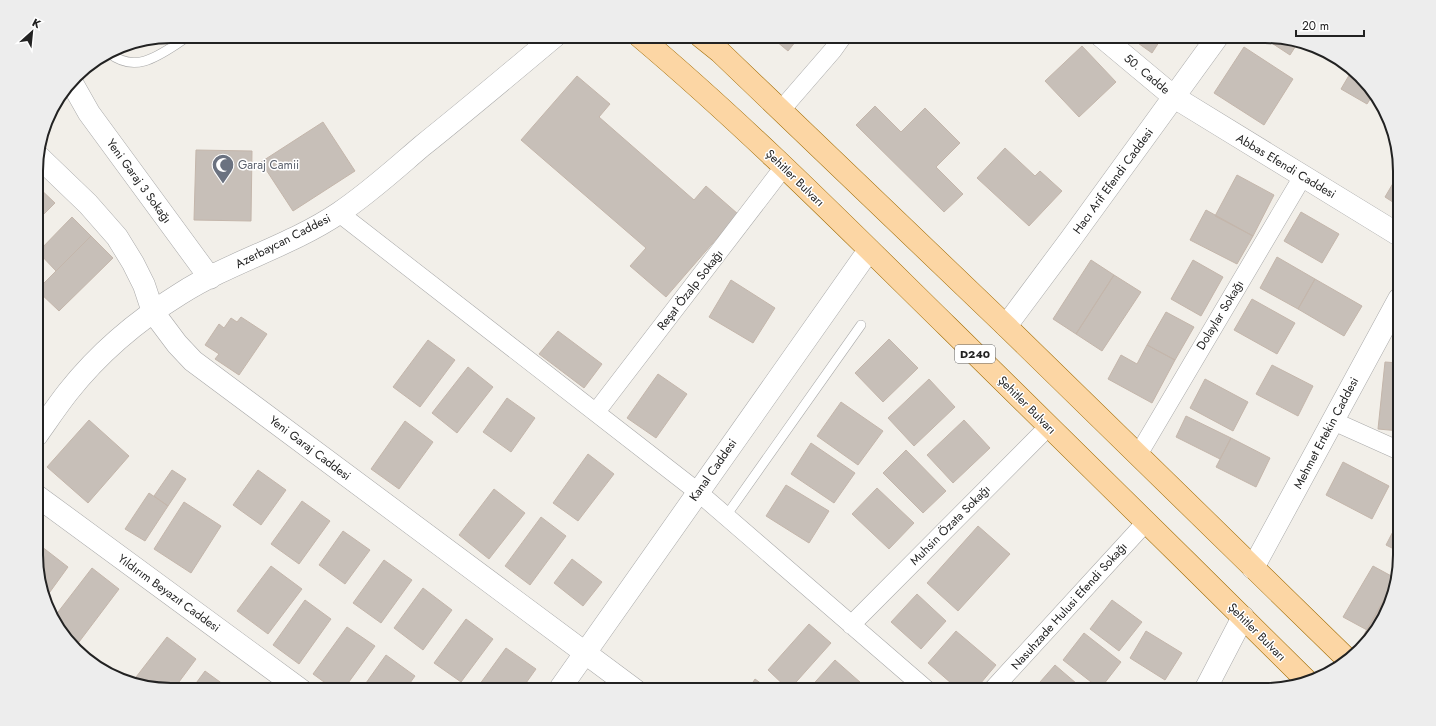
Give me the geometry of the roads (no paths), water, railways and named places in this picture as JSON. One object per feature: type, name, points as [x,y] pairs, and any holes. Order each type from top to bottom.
[{"type":"main road","name":"Şehitler Bulvarı","points":[[647,43],[679,70],[869,250],[1303,677]]},
{"type":"main road","points":[[709,43],[781,110],[1006,326],[1343,655]]},
{"type":"street","name":"Azerbaycan Caddesi","points":[[43,427],[68,392],[97,360],[154,312],[180,294],[210,278],[309,231],[339,213],[374,188],[547,43]]},
{"type":"street","points":[[781,110],[838,43]]},
{"type":"street","name":"50. Cadde","points":[[1109,43],[1174,97]]},
{"type":"street","name":"Hacı Arif Efendi Caddesi","points":[[1006,326],[1213,43]]},
{"type":"street","name":"Yeni Garaj 3 Sokağı","points":[[75,88],[89,113],[210,278]]},
{"type":"street","name":"Abbas Efendi Caddesi","points":[[1174,97],[1393,231]]},
{"type":"street","name":"Yeni Garaj Caddesi","points":[[43,161],[88,204],[118,237],[133,262],[144,285],[154,312],[177,344],[193,360],[626,683]]},
{"type":"street","name":"Reşat Özalp Sokağı","points":[[596,412],[783,168]]},
{"type":"street","name":"Dolaylar Sokağı","points":[[1138,455],[1303,176]]},
{"type":"street","points":[[339,213],[698,492],[919,683]]},
{"type":"street","name":"Kanal Caddesi","points":[[564,683],[869,250]]},
{"type":"street","name":"Mehmet Ertekin Caddesi","points":[[1253,568],[1393,310]]},
{"type":"street","points":[[1332,421],[1393,448]]},
{"type":"street","name":"Muhsin Özata Sokağı","points":[[851,624],[1049,426]]},
{"type":"street","name":"Yıldırım Beyazıt Caddesi","points":[[43,500],[292,683]]},
{"type":"street","name":"Nasuhzade Hulusi Efendi Sokağı","points":[[998,683],[1146,522]]},
{"type":"street","points":[[1209,683],[1243,617]]},
{"type":"lane","points":[[115,56],[126,62],[139,63],[152,59],[178,43]]},
{"type":"lane","points":[[726,516],[861,325]]},
{"type":"place","name":"Garaj Camii","points":[[223,184]]}]
